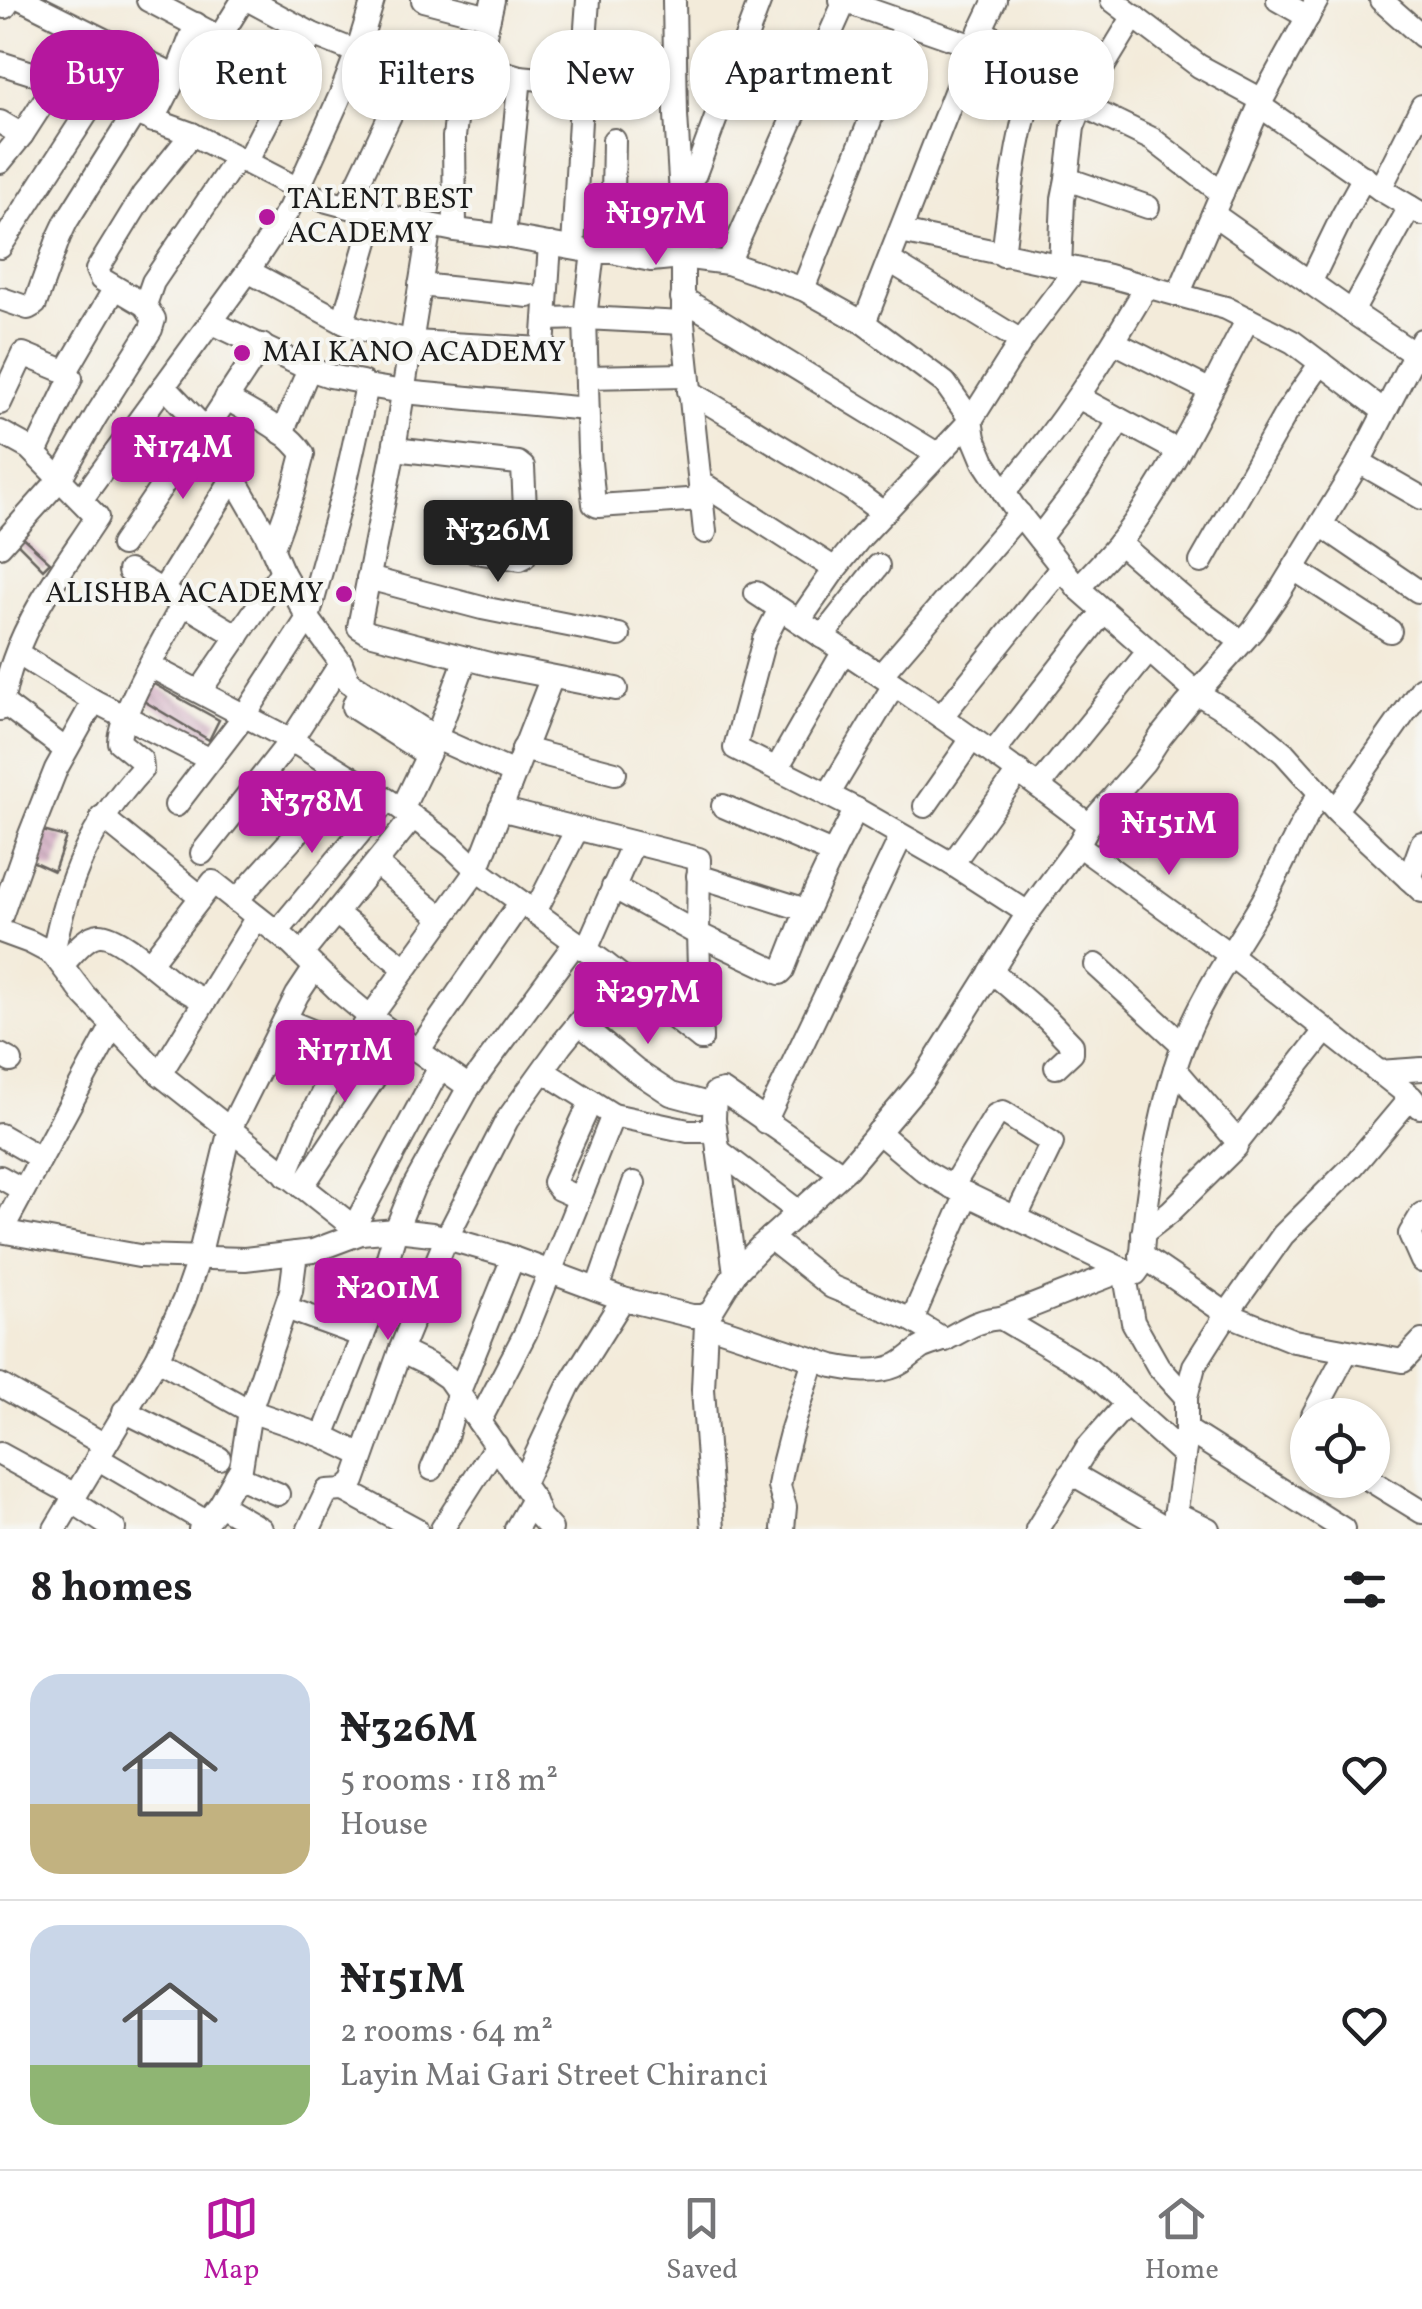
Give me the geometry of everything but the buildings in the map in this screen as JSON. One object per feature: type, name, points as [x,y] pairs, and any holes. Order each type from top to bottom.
[{"type":"street","points":[[0,6],[5,7],[10,0]]},
{"type":"street","points":[[24,0],[176,76]]},
{"type":"street","points":[[148,0],[207,32],[220,34],[246,0],[296,10]]},
{"type":"street","points":[[364,30],[373,0]]},
{"type":"street","points":[[422,0],[491,9]]},
{"type":"street","points":[[586,30],[588,0]]},
{"type":"street","points":[[674,0],[683,324],[705,532]]},
{"type":"street","points":[[680,192],[694,174],[760,0]]},
{"type":"street","points":[[980,30],[996,0]]},
{"type":"street","points":[[1112,0],[1199,66],[1261,103],[1416,211],[1352,312]]},
{"type":"street","points":[[1178,295],[1261,103],[1312,8],[1278,0]]},
{"type":"street","points":[[1381,0],[1422,36]]},
{"type":"street","points":[[728,263],[843,1],[948,32]]},
{"type":"street","points":[[1114,48],[1134,16]]},
{"type":"street","points":[[803,289],[906,22]]},
{"type":"street","points":[[159,98],[176,76],[196,24]]},
{"type":"street","points":[[0,64],[30,73]]},
{"type":"street","points":[[510,74],[530,77]]},
{"type":"street","points":[[504,236],[520,77]]},
{"type":"street","points":[[82,500],[275,232],[299,189],[342,89]]},
{"type":"street","points":[[1310,283],[1343,215],[1372,183],[1422,106]]},
{"type":"street","points":[[864,323],[948,110]]},
{"type":"street","points":[[0,162],[32,120]]},
{"type":"street","points":[[0,247],[82,120]]},
{"type":"street","points":[[2,299],[28,308],[35,304],[66,222],[142,120]]},
{"type":"street","points":[[150,120],[192,134],[299,189],[347,206],[430,226],[651,260],[682,257],[728,263],[803,289],[864,323],[945,383],[971,420],[984,462],[1078,588],[1197,693],[1253,727],[1284,753],[1328,802],[1416,885]]},
{"type":"street","points":[[145,305],[153,282],[242,159],[264,120]]},
{"type":"street","points":[[347,206],[388,120]]},
{"type":"street","points":[[456,230],[454,137],[458,120]]},
{"type":"street","points":[[582,120],[587,409],[596,506],[701,490],[835,569]]},
{"type":"street","points":[[1002,255],[1025,120]]},
{"type":"street","points":[[1028,913],[856,809],[735,748],[735,741],[764,640],[835,569],[971,420],[1068,268],[1061,217],[1076,120]]},
{"type":"street","points":[[714,1527],[704,1389],[704,1320],[735,1273],[842,1173],[924,1078],[1028,913],[1084,835],[1161,736],[1253,630],[1359,462],[1384,410],[1420,351],[1310,283],[1152,139],[1113,120]]},
{"type":"street","points":[[0,122],[22,136]]},
{"type":"street","points":[[0,546],[60,479],[150,329],[154,319],[145,305],[101,279],[97,270],[142,196],[192,134]]},
{"type":"street","points":[[248,271],[353,327],[413,342],[543,349],[546,319],[582,249],[614,140]]},
{"type":"street","points":[[1068,180],[1148,206]]},
{"type":"street","points":[[343,322],[376,214]]},
{"type":"street","points":[[430,226],[413,342],[359,627],[466,658],[616,690]]},
{"type":"street","points":[[901,232],[1146,286],[1226,308],[1293,342],[1384,410]]},
{"type":"street","points":[[890,261],[1021,340]]},
{"type":"street","points":[[420,285],[529,296]]},
{"type":"street","points":[[1004,492],[1039,453],[1078,397],[1146,286]]},
{"type":"street","points":[[67,370],[115,288]]},
{"type":"street","points":[[682,298],[938,454]]},
{"type":"street","points":[[546,319],[683,324]]},
{"type":"street","points":[[1078,588],[1119,543],[1178,451],[1248,319]]},
{"type":"street","points":[[211,322],[309,369],[367,386],[587,409]]},
{"type":"street","points":[[1114,342],[1210,390]]},
{"type":"street","points":[[122,545],[262,345]]},
{"type":"street","points":[[0,403],[23,354],[67,370]]},
{"type":"street","points":[[1200,562],[1286,413],[1321,363]]},
{"type":"street","points":[[282,433],[309,369]]},
{"type":"street","points":[[35,454],[71,377],[67,370]]},
{"type":"street","points":[[587,378],[688,383],[851,488],[883,513]]},
{"type":"street","points":[[164,386],[206,430],[273,548],[282,572],[308,618],[341,663],[346,678],[432,746],[514,773]]},
{"type":"street","points":[[176,806],[245,714],[308,618],[345,485],[367,386]]},
{"type":"street","points":[[1078,397],[1178,451]]},
{"type":"street","points":[[226,398],[282,433],[302,454],[273,548]]},
{"type":"street","points":[[1039,538],[1079,486],[1120,420]]},
{"type":"street","points":[[0,432],[35,454],[98,517],[52,584],[10,658],[1,705],[66,750]]},
{"type":"street","points":[[394,449],[518,463],[524,473],[527,551],[520,558],[475,552]]},
{"type":"street","points":[[1359,462],[1422,498]]},
{"type":"street","points":[[162,590],[234,478]]},
{"type":"street","points":[[828,795],[888,680],[1020,514]]},
{"type":"street","points":[[483,519],[526,518]]},
{"type":"street","points":[[1321,525],[1418,591]]},
{"type":"street","points":[[1119,543],[1188,603],[1242,642]]},
{"type":"street","points":[[822,636],[878,566]]},
{"type":"street","points":[[941,717],[1062,567]]},
{"type":"street","points":[[1294,569],[1390,631]]},
{"type":"street","points":[[129,571],[238,636]]},
{"type":"street","points":[[200,692],[282,572]]},
{"type":"street","points":[[368,578],[482,608],[619,635]]},
{"type":"street","points":[[756,593],[1039,786],[1084,835],[1417,1103],[1283,1235],[1194,1366],[1186,1397],[1187,1430],[1172,1524]]},
{"type":"street","points":[[58,959],[70,881],[102,817],[142,769],[141,760],[119,742],[118,736],[183,603]]},
{"type":"street","points":[[993,753],[1104,612]]},
{"type":"street","points":[[777,768],[844,651]]},
{"type":"street","points":[[1039,786],[1148,652]]},
{"type":"street","points":[[10,658],[209,759]]},
{"type":"street","points":[[54,1529],[157,1359],[199,1258],[230,1129],[297,995],[309,961],[336,913],[376,864],[432,746],[466,658]]},
{"type":"street","points":[[202,854],[291,740],[341,663]]},
{"type":"street","points":[[150,666],[291,740],[401,809],[701,1038],[699,859],[500,809]]},
{"type":"street","points":[[294,1181],[320,1097],[348,1046],[478,870],[552,677]]},
{"type":"street","points":[[1186,1397],[1158,1366],[1133,1322],[1136,1253],[1182,1045],[1229,954],[1264,899],[1303,818],[1328,802],[1422,688]]},
{"type":"street","points":[[0,919],[28,837],[66,750],[94,700]]},
{"type":"street","points":[[925,806],[972,739]]},
{"type":"street","points":[[523,750],[614,773]]},
{"type":"street","points":[[952,864],[1019,771]]},
{"type":"street","points":[[236,900],[349,776]]},
{"type":"street","points":[[723,806],[832,853]]},
{"type":"street","points":[[276,932],[401,809]]},
{"type":"street","points":[[614,887],[698,934],[780,972],[832,853],[856,809]]},
{"type":"street","points":[[102,817],[200,896]]},
{"type":"street","points":[[294,1181],[528,907],[577,828]]},
{"type":"street","points":[[764,1122],[902,836]]},
{"type":"street","points":[[323,1436],[363,1336],[413,1188],[469,1087],[581,946],[614,887],[633,842]]},
{"type":"street","points":[[1416,885],[1422,843]]},
{"type":"street","points":[[376,864],[442,918]]},
{"type":"street","points":[[698,876],[806,910]]},
{"type":"street","points":[[150,964],[213,882],[276,932],[369,1016],[469,1087]]},
{"type":"street","points":[[336,913],[405,968]]},
{"type":"street","points":[[160,1074],[258,917]]},
{"type":"street","points":[[0,931],[30,942],[58,959],[112,1027],[160,1074],[358,1230]]},
{"type":"street","points":[[58,959],[90,938],[109,936],[205,1001]]},
{"type":"street","points":[[1096,966],[1182,1045]]},
{"type":"street","points":[[991,970],[1072,1045],[1072,1052],[1056,1068]]},
{"type":"street","points":[[344,1490],[354,1481],[400,1351],[446,1239],[507,1120],[618,975]]},
{"type":"street","points":[[285,1020],[348,1046]]},
{"type":"street","points":[[579,1023],[671,1094],[700,1102]]},
{"type":"street","points":[[112,1027],[1,1230],[139,1256],[245,1260],[314,1251],[358,1230],[432,1234],[854,1370],[894,1367],[924,1347],[988,1318],[1001,1318],[1136,1253],[1170,1212],[1236,1148],[1325,1031]]},
{"type":"street","points":[[358,1230],[440,1067]]},
{"type":"street","points":[[1175,1069],[1238,1142]]},
{"type":"street","points":[[1379,1072],[1422,1069]]},
{"type":"street","points":[[542,1071],[613,1115],[703,1131]]},
{"type":"street","points":[[735,1273],[714,1119],[715,1093],[723,1092],[842,1173]]},
{"type":"street","points":[[320,1097],[351,1113]]},
{"type":"street","points":[[580,1198],[554,1182],[591,1101]]},
{"type":"street","points":[[912,1320],[960,1190],[996,1116],[1003,1112],[1052,1143],[1016,1218]]},
{"type":"street","points":[[479,1422],[526,1332],[613,1115]]},
{"type":"street","points":[[878,1132],[926,1172],[960,1190],[1016,1218],[1136,1253],[1226,1314],[1294,1341],[1403,1361],[1422,1341]]},
{"type":"street","points":[[0,1135],[40,1158]]},
{"type":"street","points":[[718,1150],[799,1212]]},
{"type":"street","points":[[0,1177],[23,1190]]},
{"type":"street","points":[[597,1289],[634,1183]]},
{"type":"street","points":[[1422,1214],[1410,1234],[1422,1261]]},
{"type":"street","points":[[770,1238],[832,1287],[912,1320],[945,1340]]},
{"type":"street","points":[[209,1519],[241,1468],[250,1411],[292,1292],[296,1253]]},
{"type":"street","points":[[432,1469],[513,1258]]},
{"type":"street","points":[[516,1529],[560,1402],[623,1298]]},
{"type":"street","points":[[286,1308],[363,1336]]},
{"type":"street","points":[[1001,1318],[1089,1370],[1184,1454]]},
{"type":"street","points":[[400,1351],[448,1378],[528,1491],[540,1517],[552,1529]]},
{"type":"street","points":[[1322,1398],[1347,1351]]},
{"type":"street","points":[[157,1359],[250,1411],[323,1436],[362,1455]]},
{"type":"street","points":[[783,1529],[785,1507],[779,1486],[783,1464],[814,1360]]},
{"type":"street","points":[[0,1385],[209,1519],[261,1529]]},
{"type":"street","points":[[1036,1529],[1096,1437],[1127,1403]]},
{"type":"street","points":[[124,1411],[219,1458]]},
{"type":"street","points":[[1187,1430],[1343,1529]]},
{"type":"street","points":[[442,1529],[496,1445]]},
{"type":"street","points":[[0,1454],[74,1498],[114,1529]]},
{"type":"street","points":[[1071,1473],[1172,1524],[1208,1529]]},
{"type":"street","points":[[236,1476],[278,1494]]},
{"type":"street","points":[[309,1529],[327,1491],[344,1490],[416,1529]]},
{"type":"street","points":[[1390,1492],[1422,1512]]},
{"type":"place","name":"TALENT BEST ACADEMY","points":[[267,217]]},
{"type":"place","name":"MAI KANO ACADEMY","points":[[242,353]]},
{"type":"place","name":"ALISHBA ACADEMY","points":[[344,594]]}]
